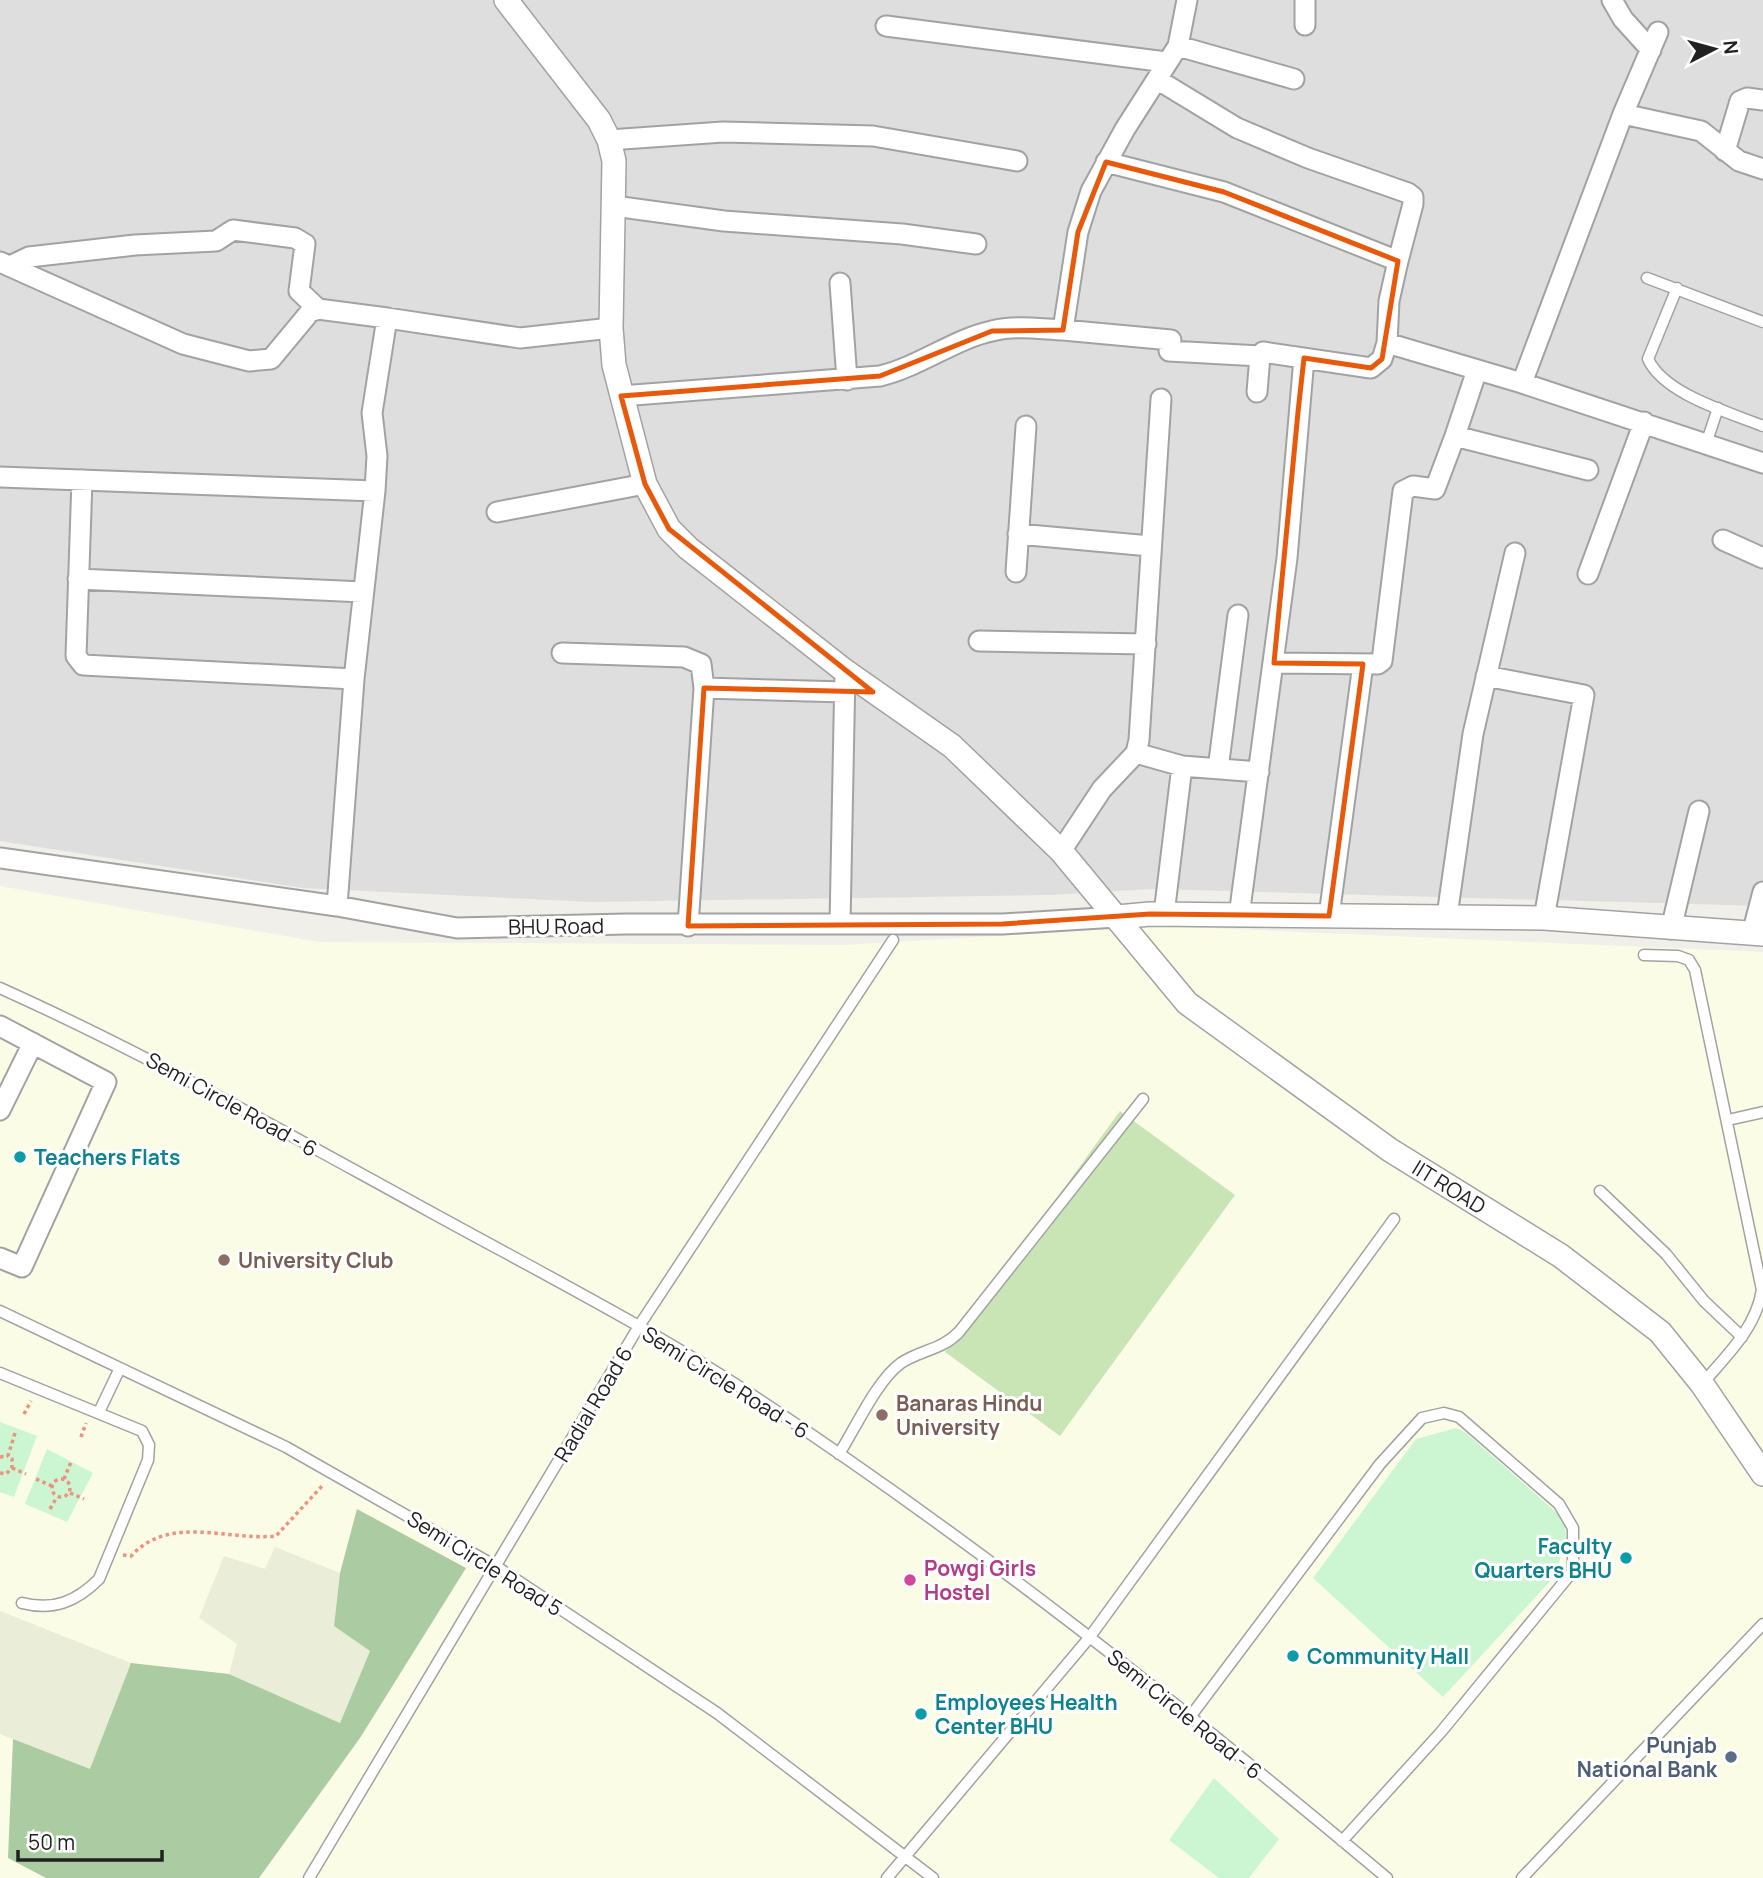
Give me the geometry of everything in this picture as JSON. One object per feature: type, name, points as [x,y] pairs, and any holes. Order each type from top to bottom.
[{"type":"street","points":[[1063,330],[1078,232],[1091,191],[1172,54],[1186,0]]},
{"type":"street","points":[[1305,0],[1305,25]]},
{"type":"street","points":[[1522,383],[1623,114],[1654,41],[1623,19],[1612,0]]},
{"type":"street","points":[[511,2],[599,120],[609,140],[723,132],[873,136],[1017,161]]},
{"type":"street","points":[[886,26],[1172,54],[1294,79]]},
{"type":"street","points":[[621,396],[847,380],[909,369],[992,331],[1063,330],[1259,356],[1268,351],[1371,368],[1382,359],[1387,343],[1389,301],[1413,197],[1237,128],[1158,80]]},
{"type":"street","points":[[1725,151],[1740,101],[1762,95]]},
{"type":"street","points":[[1623,114],[1701,131],[1739,161],[1763,169]]},
{"type":"street","name":"IIT ROAD","points":[[609,140],[614,161],[611,328],[614,365],[645,484],[669,528],[688,548],[845,681],[952,746],[1061,851],[1187,1003],[1390,1150],[1561,1255],[1660,1332],[1702,1384],[1763,1474]]},
{"type":"street","points":[[1106,162],[1224,192],[1398,261]]},
{"type":"street","points":[[614,205],[724,221],[902,234],[976,244]]},
{"type":"street","points":[[5,264],[29,257],[135,245],[216,241],[233,230],[270,234],[302,240],[305,244],[298,285],[303,297],[318,309]]},
{"type":"street","points":[[5,264],[183,344],[248,361],[271,359],[310,312],[318,309],[520,338],[611,328]]},
{"type":"street","points":[[840,283],[847,380]]},
{"type":"street","points":[[337,906],[354,679],[375,491],[377,456],[372,413],[387,318]]},
{"type":"street","points":[[1387,343],[1522,383],[1763,463]]},
{"type":"street","points":[[1257,391],[1259,356]]},
{"type":"street","points":[[1239,916],[1275,663],[1304,358]]},
{"type":"street","points":[[1275,663],[1378,664],[1385,655],[1403,491],[1413,486],[1435,488],[1476,370]]},
{"type":"street","points":[[1061,851],[1102,789],[1136,753],[1139,740],[1161,399]]},
{"type":"street","points":[[1588,574],[1644,422]]},
{"type":"street","points":[[1016,572],[1026,426]]},
{"type":"street","points":[[1455,436],[1588,470]]},
{"type":"street","points":[[0,477],[375,491]]},
{"type":"street","points":[[82,480],[76,656],[83,665],[354,679]]},
{"type":"street","points":[[497,512],[645,484]]},
{"type":"street","points":[[1018,534],[1150,546]]},
{"type":"street","points":[[1723,540],[1763,558]]},
{"type":"street","points":[[1447,916],[1473,734],[1515,553]]},
{"type":"street","points":[[78,579],[363,592]]},
{"type":"street","points":[[1218,769],[1238,615]]},
{"type":"street","points":[[979,641],[1146,644]]},
{"type":"street","points":[[562,653],[684,657],[701,664],[704,688],[688,926]]},
{"type":"street","points":[[1329,915],[1363,664]]},
{"type":"street","points":[[1486,676],[1584,695],[1544,918]]},
{"type":"street","points":[[704,688],[845,681],[840,924]]},
{"type":"street","points":[[1136,753],[1182,766],[1259,772]]},
{"type":"street","points":[[1164,915],[1182,766]]},
{"type":"street","points":[[1671,929],[1699,811]]},
{"type":"street","name":"BHU Road","points":[[0,858],[337,906],[457,928],[626,924],[1003,924],[1117,917]]},
{"type":"street","points":[[1117,917],[1329,915],[1544,918],[1758,934],[1763,892]]},
{"type":"street","points":[[0,1026],[106,1082],[22,1267],[0,1258]]},
{"type":"street","points":[[0,1110],[33,1043]]},
{"type":"lane","points":[[1647,278],[1763,322]]},
{"type":"lane","points":[[1677,288],[1648,359],[1652,368],[1696,400],[1763,426]]},
{"type":"lane","points":[[1706,444],[1717,408]]},
{"type":"lane","name":"Radial Road 6","points":[[309,1878],[639,1326],[893,940]]},
{"type":"lane","points":[[1644,955],[1678,956],[1689,960],[1695,970],[1762,1290],[1761,1307],[1742,1337],[1702,1384]]},
{"type":"lane","name":"Semi Circle Road - 6","points":[[0,988],[111,1038],[639,1326],[750,1393],[964,1541],[1189,1717],[1387,1878]]},
{"type":"lane","points":[[839,1454],[888,1376],[901,1363],[948,1343],[959,1332],[1143,1099]]},
{"type":"lane","points":[[1728,1120],[1763,1112]]},
{"type":"lane","points":[[1600,1191],[1666,1254],[1704,1301],[1742,1337]]},
{"type":"lane","points":[[887,1878],[1089,1638],[1394,1219]]},
{"type":"lane","name":"Semi Circle Road 5","points":[[0,1311],[333,1473],[497,1567],[718,1713],[933,1878]]},
{"type":"lane","points":[[99,1412],[120,1368]]},
{"type":"lane","points":[[0,1373],[142,1431],[149,1445],[148,1460],[99,1579],[86,1592],[66,1604],[41,1608],[22,1603]]},
{"type":"lane","points":[[1189,1717],[1380,1464],[1422,1418],[1444,1413],[1459,1416],[1559,1504],[1573,1528],[1573,1571],[1441,1732],[1342,1841]]},
{"type":"lane","points":[[1522,1878],[1763,1624]]},
{"type":"path","points":[[8,1456],[15,1433]]},
{"type":"path","points":[[0,1457],[8,1456]]},
{"type":"path","points":[[1,1475],[10,1473],[12,1468],[12,1459],[8,1456]]},
{"type":"path","points":[[64,1479],[71,1462]]},
{"type":"path","points":[[12,1468],[26,1474]]},
{"type":"path","points":[[108,1553],[131,1556],[143,1543],[168,1533],[198,1530],[238,1537],[276,1536],[333,1473]]},
{"type":"path","points":[[36,1479],[52,1486],[57,1497]]},
{"type":"path","points":[[52,1486],[59,1479],[64,1479]]},
{"type":"path","points":[[64,1479],[70,1485],[69,1493]]},
{"type":"path","points":[[50,1509],[57,1497],[69,1493],[84,1499]]},
{"type":"highlighted area","points":[[1106,162],[1224,192],[1398,261],[1382,359],[1371,368],[1304,358],[1298,412],[1274,663],[1363,664],[1329,916],[1150,914],[1003,924],[688,926],[704,688],[873,692],[669,529],[645,484],[621,396],[880,376],[992,331],[1063,330],[1078,232]]},
{"type":"shaded area","points":[[0,0],[1763,0],[1763,906],[1153,889],[1049,895],[592,902],[303,888],[0,841]]},
{"type":"shaded area","name":"Banaras Hindu University","points":[[0,886],[319,942],[843,945],[1162,926],[1763,952],[1763,1878],[0,1878]]},
{"type":"shaded area","points":[[275,1547],[340,1573],[334,1626],[370,1651],[340,1723],[229,1674],[237,1644],[199,1618],[224,1556],[265,1569]]},
{"type":"shaded area","points":[[0,1611],[131,1663],[90,1770],[0,1734]]},
{"type":"green space","points":[[1120,1111],[1235,1195],[1060,1436],[945,1352]]},
{"type":"green space","points":[[0,1422],[37,1436],[14,1497],[0,1492]]},
{"type":"green space","points":[[1456,1428],[1466,1433],[1565,1520],[1566,1541],[1554,1577],[1443,1697],[1313,1578],[1416,1439]]},
{"type":"green space","points":[[47,1449],[93,1473],[67,1522],[25,1504]]},
{"type":"green space","points":[[357,1509],[466,1568],[360,1738],[259,1878],[46,1878],[8,1858],[13,1739],[90,1769],[131,1663],[229,1674],[340,1723],[370,1651],[334,1626],[340,1573]]},
{"type":"green space","points":[[1214,1778],[1279,1839],[1249,1878],[1219,1878],[1169,1840]]},
{"type":"place","name":"Teachers Flats","points":[[20,1157]]},
{"type":"place","name":"University Club","points":[[224,1260]]},
{"type":"place","name":"Banaras Hindu University","points":[[882,1415]]},
{"type":"place","name":"Faculty Quarters BHU","points":[[1626,1558]]},
{"type":"place","name":"Powgi Girls Hostel","points":[[910,1580]]},
{"type":"place","name":"Community Hall","points":[[1293,1656]]},
{"type":"place","name":"Employees Health Center BHU","points":[[921,1714]]},
{"type":"place","name":"Punjab National Bank","points":[[1731,1757]]}]
